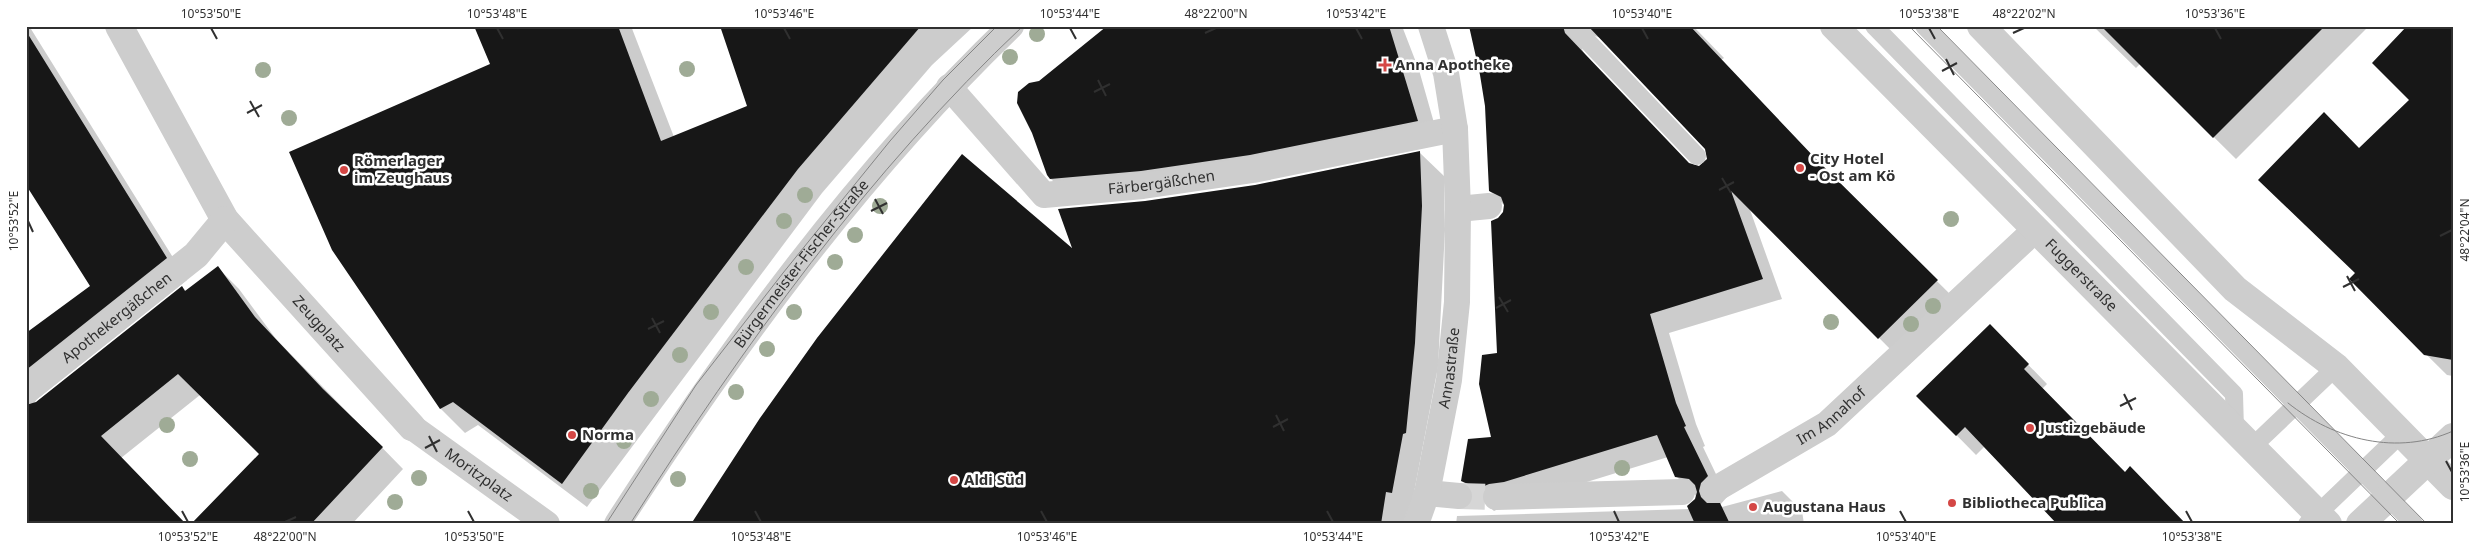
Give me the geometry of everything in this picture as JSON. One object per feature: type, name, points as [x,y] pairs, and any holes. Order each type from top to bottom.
[{"type":"street","name":"Zeugplatz","points":[[119,26],[225,220],[412,427]]},
{"type":"street","name":"Bürgermeister-Fischer-Straße","points":[[617,524],[677,431],[733,351],[847,206],[949,87],[1011,26]]},
{"type":"street","name":"Annastraße","points":[[1416,524],[1427,493],[1449,380],[1457,302],[1458,209],[1454,129],[1446,73],[1431,26]]},
{"type":"street","name":"Fuggerstraße","points":[[1834,26],[2244,438],[2318,520]]},
{"type":"street","points":[[1981,26],[2235,289],[2336,367],[2430,460],[2453,486]]},
{"type":"street","name":"Färbergäßchen","points":[[949,87],[1044,195],[1143,186],[1253,170],[1454,129]]},
{"type":"street","points":[[1458,209],[1490,206]]},
{"type":"street","name":"Apothekergäßchen","points":[[26,390],[188,261],[207,243],[225,220]]},
{"type":"street","name":"Im Annahof","points":[[1714,490],[1827,424],[2036,229]]},
{"type":"street","name":"Moritzplatz","points":[[412,427],[547,524]]},
{"type":"street","points":[[2360,524],[2453,437]]},
{"type":"street","points":[[1496,496],[1682,492]]},
{"type":"street","points":[[1427,493],[1459,496]]},
{"type":"lane","points":[[1573,26],[1697,156]]},
{"type":"lane","points":[[1874,26],[2234,394],[2244,438],[2297,407],[2336,367]]},
{"type":"lane","points":[[1924,26],[2414,524]]},
{"type":"lane","points":[[2318,520],[2362,471],[2402,433]]},
{"type":"building","points":[[474,26],[618,26],[661,141],[747,106],[720,26],[921,26],[798,169],[628,393],[562,484],[453,402],[440,409],[332,250],[289,152],[490,64]]},
{"type":"building","points":[[1107,26],[1389,26],[1418,121],[1250,155],[1141,171],[1050,179],[1032,133],[1017,103],[1018,92],[1029,83],[1039,81]]},
{"type":"building","points":[[1469,26],[1563,26],[1565,33],[1689,163],[1699,166],[1707,159],[1705,149],[1588,26],[1690,26],[1816,159],[1938,280],[1878,339],[1731,191],[1763,279],[1650,314],[1676,403],[1686,426],[1684,427],[1708,476],[1701,483],[1699,491],[1701,497],[1707,503],[1720,503],[1730,524],[1695,524],[1687,506],[1695,499],[1697,492],[1695,485],[1689,479],[1675,477],[1657,435],[1504,482],[1489,484],[1473,491],[1468,484],[1461,481],[1468,439],[1491,437],[1479,384],[1482,355],[1497,353],[1491,221],[1498,218],[1503,212],[1504,205],[1501,197],[1489,191],[1485,106]]},
{"type":"building","points":[[2101,26],[2325,26],[2213,138]]},
{"type":"building","points":[[2407,26],[2453,26],[2453,360],[2424,355],[2349,279],[2355,273],[2258,180],[2324,112],[2359,148],[2409,100],[2372,63]]},
{"type":"building","points":[[26,31],[167,258],[26,370],[26,333],[90,286],[26,185]]},
{"type":"building","points":[[1420,151],[1422,206],[1415,343],[1406,433],[1403,434],[1392,493],[1386,492],[1381,524],[691,524],[760,418],[817,338],[962,154],[1072,248],[1058,209],[1145,201],[1255,185]]},
{"type":"building","points":[[218,266],[255,317],[323,389],[383,447],[311,524],[191,524],[259,454],[178,374],[101,436],[186,524],[26,524],[26,405],[36,402],[182,286],[185,291]]},
{"type":"building","name":"Justizgebäude","points":[[1990,324],[2029,364],[2024,369],[2125,472],[2130,466],[2186,524],[2057,524],[1965,427],[1956,436],[1916,396]]},
{"type":"tunnel","points":[[1459,496],[1496,497]]},
{"type":"tram line","points":[[606,524],[696,385],[783,273],[890,141],[943,80],[997,26]]},
{"type":"tram line","points":[[630,524],[717,391],[811,263],[861,200],[913,140],[1023,26]]},
{"type":"tram line","points":[[1909,26],[2400,524]]},
{"type":"tram line","points":[[1937,26],[2427,524]]},
{"type":"tram line","points":[[2288,403],[2306,416],[2325,426],[2346,435],[2367,440],[2389,443],[2410,442],[2432,438],[2453,431]]},
{"type":"place","name":"Anna Apotheke","points":[[1385,65]]},
{"type":"place","name":"City Hotel - Ost am Kö","points":[[1800,168]]},
{"type":"place","name":"Römerlager im Zeughaus","points":[[344,170]]},
{"type":"place","name":"Justizgebäude","points":[[2030,428]]},
{"type":"place","name":"Norma","points":[[572,435]]},
{"type":"place","name":"Aldi Süd","points":[[954,480]]},
{"type":"place","name":"Bibliotheca Publica","points":[[1952,503]]},
{"type":"place","name":"Augustana Haus","points":[[1753,507]]}]
